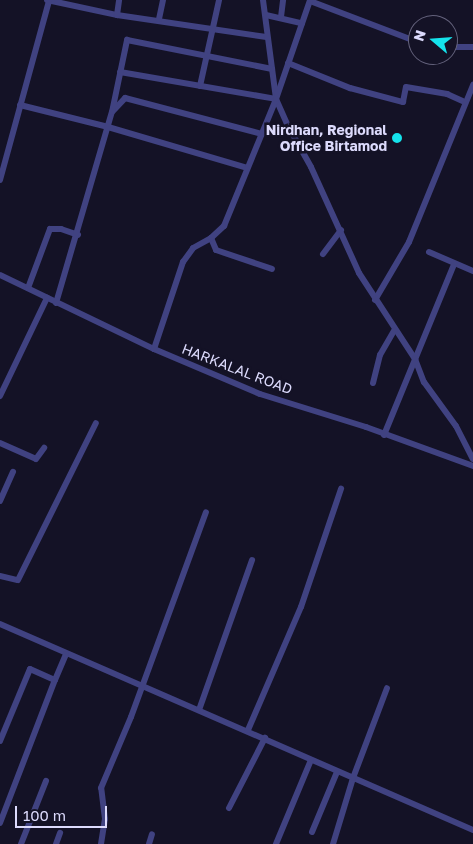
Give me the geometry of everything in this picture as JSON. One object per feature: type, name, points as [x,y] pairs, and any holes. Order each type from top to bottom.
[{"type":"street","points":[[0,180],[48,0],[117,14],[266,37]]},
{"type":"street","points":[[117,14],[119,0]]},
{"type":"street","points":[[159,19],[163,0]]},
{"type":"street","points":[[200,86],[219,0]]},
{"type":"street","points":[[263,0],[266,15],[266,37],[276,99],[341,230],[359,272],[394,331],[415,359],[424,382],[456,426],[473,459]]},
{"type":"street","points":[[281,17],[282,0]]},
{"type":"street","points":[[154,349],[183,262],[193,248],[211,238],[224,226],[246,168],[276,99],[310,0],[408,38]]},
{"type":"street","points":[[266,15],[302,23]]},
{"type":"street","points":[[56,303],[78,235],[108,127],[127,40],[272,69]]},
{"type":"street","points":[[458,47],[473,47]]},
{"type":"street","points":[[288,63],[350,88],[403,102],[406,87],[447,94],[463,100]]},
{"type":"street","points":[[120,72],[276,99]]},
{"type":"street","points":[[375,300],[409,242],[473,85]]},
{"type":"street","points":[[112,112],[125,98],[262,134]]},
{"type":"street","points":[[20,105],[108,127],[246,168]]},
{"type":"street","points":[[28,288],[50,230],[61,229],[78,235]]},
{"type":"street","points":[[322,254],[341,230]]},
{"type":"street","points":[[211,238],[216,250],[272,270]]},
{"type":"street","points":[[429,252],[473,271]]},
{"type":"street","points":[[384,435],[454,264]]},
{"type":"street","name":"HARKALAL ROAD","points":[[0,275],[154,349],[260,394],[473,466]]},
{"type":"street","points":[[0,396],[47,298]]},
{"type":"street","points":[[373,383],[380,355],[394,331]]},
{"type":"street","points":[[0,576],[18,580],[96,423]]},
{"type":"street","points":[[0,443],[36,458],[44,448]]},
{"type":"street","points":[[0,501],[13,472]]},
{"type":"street","points":[[248,730],[301,607],[341,489]]},
{"type":"street","points":[[101,844],[105,819],[101,788],[142,687],[206,512]]},
{"type":"street","points":[[200,710],[252,560]]},
{"type":"street","points":[[0,624],[142,687],[248,730],[337,772],[473,830]]},
{"type":"street","points":[[0,823],[66,654]]},
{"type":"street","points":[[0,741],[30,669],[55,680]]},
{"type":"street","points":[[333,844],[353,778],[387,688]]},
{"type":"street","points":[[229,808],[265,738]]},
{"type":"street","points":[[276,844],[311,760]]},
{"type":"street","points":[[312,832],[337,772]]},
{"type":"street","points":[[21,844],[46,781]]},
{"type":"street","points":[[56,844],[60,833]]},
{"type":"street","points":[[149,844],[152,834]]},
{"type":"place","name":"Nirdhan, Regional Office Birtamod","points":[[397,138]]}]
